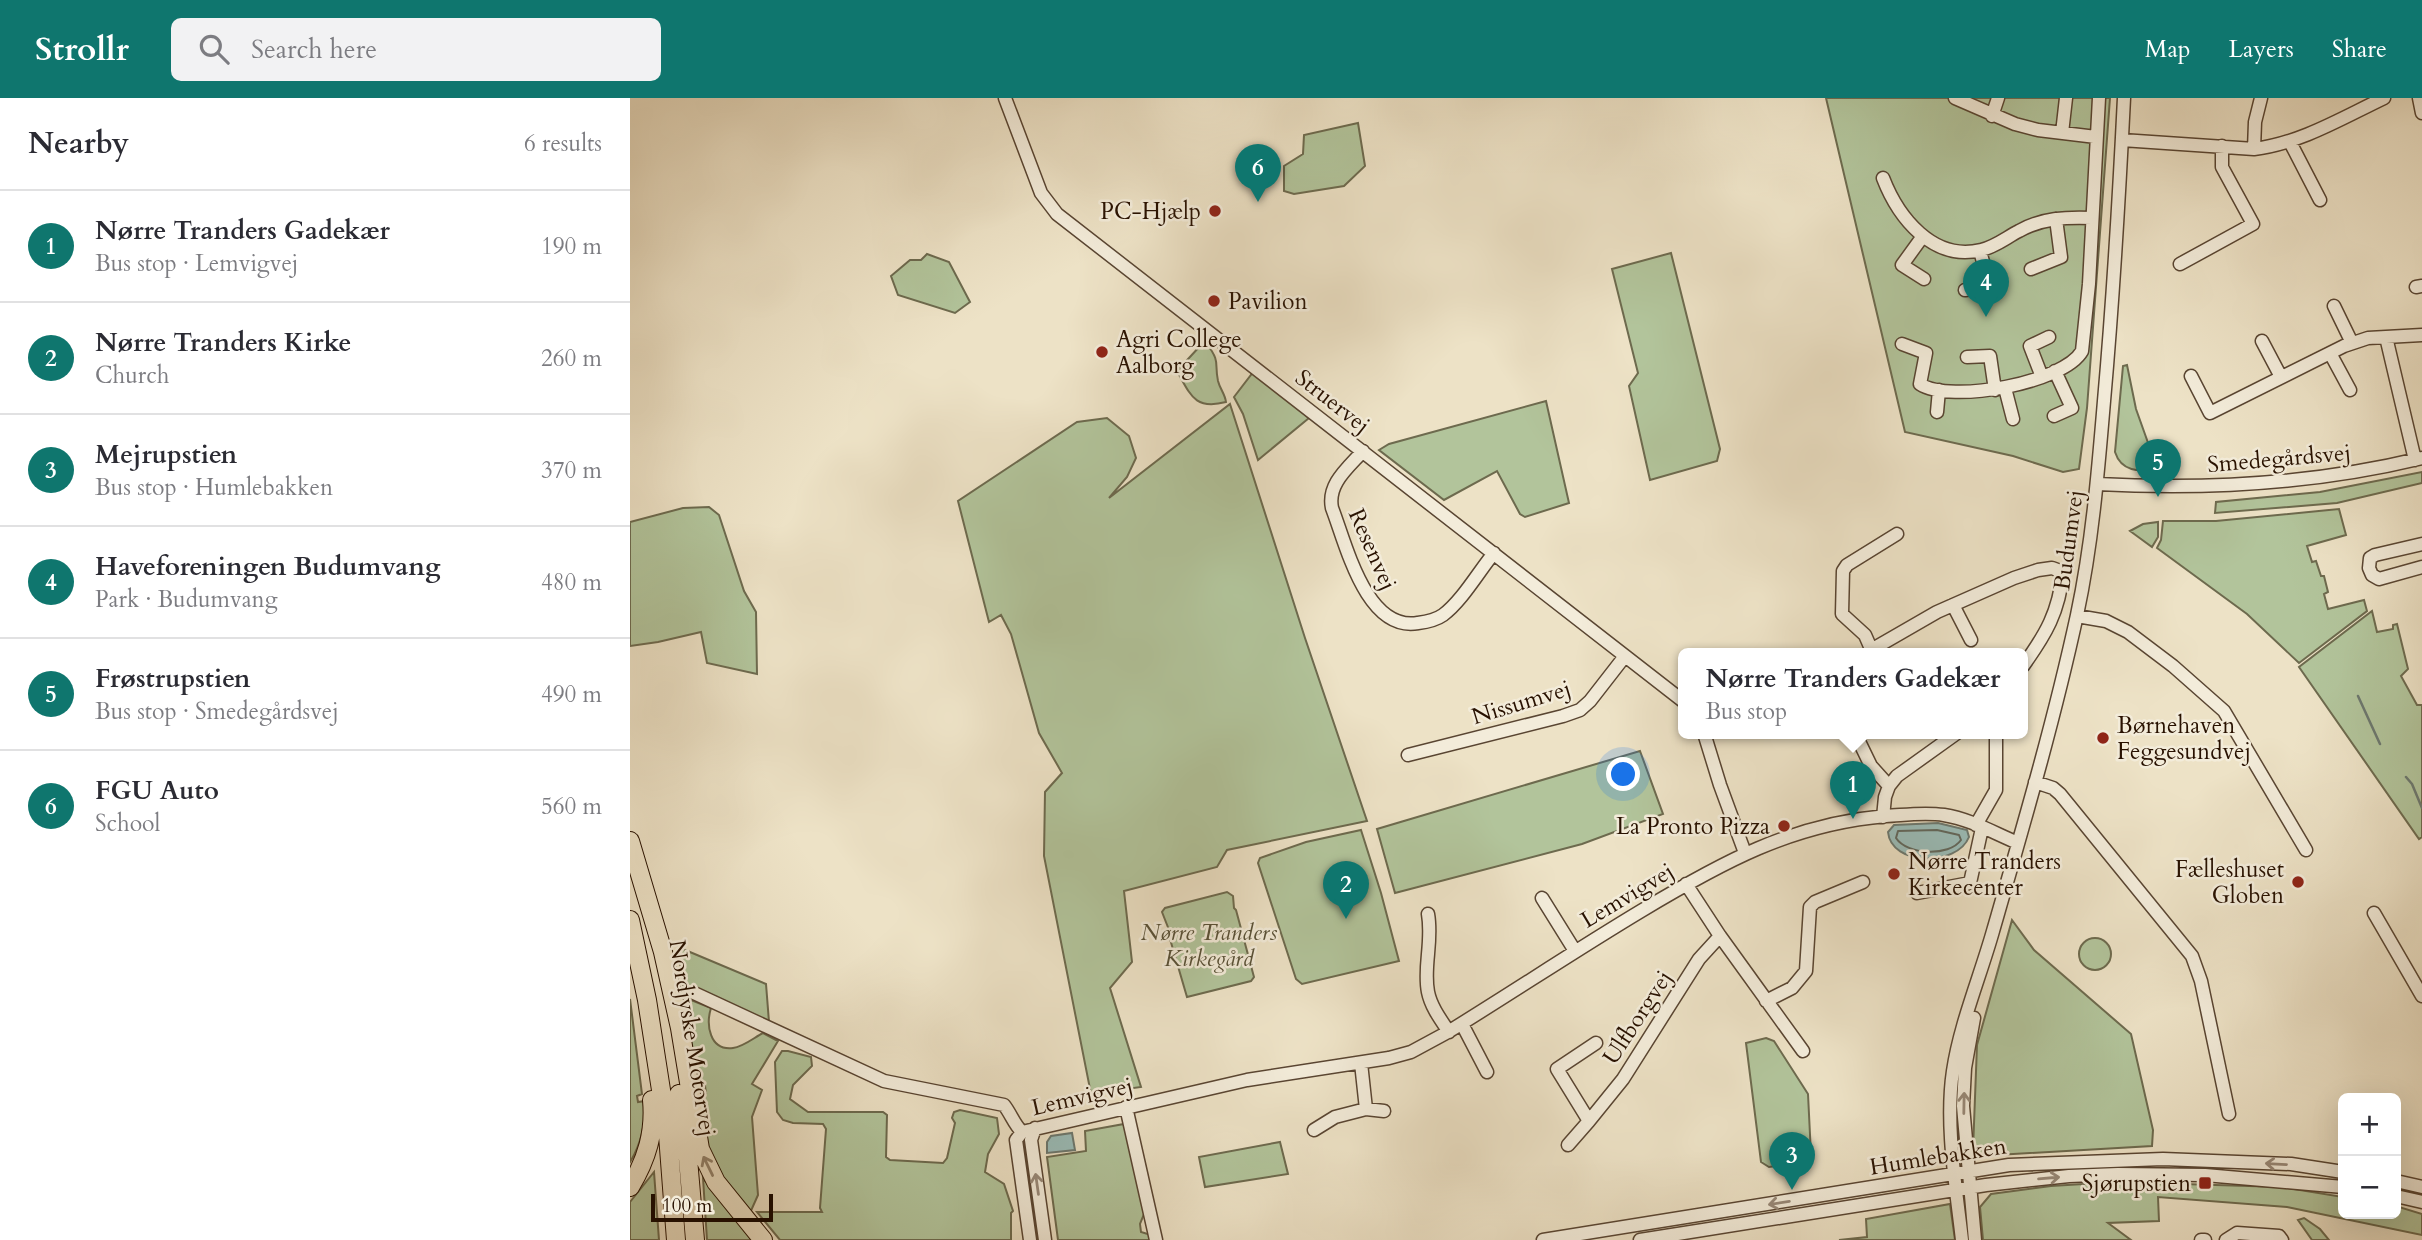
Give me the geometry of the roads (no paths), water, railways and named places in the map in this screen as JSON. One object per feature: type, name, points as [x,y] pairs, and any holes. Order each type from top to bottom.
[{"type":"highway","name":"Nordjyske Motorvej","points":[[630,844],[669,1019],[688,1159],[695,1240]]},
{"type":"highway","points":[[630,844],[666,964],[680,1028],[700,1149],[709,1171],[725,1195],[764,1240]]},
{"type":"highway","name":"Nordjyske Motorvej","points":[[630,920],[647,1000],[668,1135],[676,1240]]},
{"type":"highway","points":[[630,933],[653,1116],[650,1145],[630,1187]]},
{"type":"street","name":"Struervej","points":[[1004,98],[1041,193],[1056,214],[1678,697]]},
{"type":"street","points":[[1955,98],[1992,116],[2026,127],[2096,137]]},
{"type":"street","points":[[1992,116],[1998,98]]},
{"type":"street","points":[[2062,134],[2066,98]]},
{"type":"street","points":[[1902,344],[1926,353],[1920,384],[1939,390],[2000,389],[2042,377],[2078,358],[2082,351],[2089,284],[2099,98]]},
{"type":"street","name":"Budumvej","points":[[1962,1240],[1965,1068],[1981,976],[2035,782],[2086,571],[2097,484],[2115,270],[2124,98]]},
{"type":"street","points":[[2254,149],[2255,122],[2262,98]]},
{"type":"street","points":[[2122,140],[2254,149],[2290,142],[2384,98]]},
{"type":"street","points":[[2419,98],[2422,113]]},
{"type":"street","points":[[2290,142],[2320,200]]},
{"type":"street","points":[[2180,264],[2253,224],[2222,167],[2222,146]]},
{"type":"street","points":[[1883,178],[1896,208],[1908,223],[1937,246],[1952,250],[1980,251],[2021,230],[2056,219],[2092,218]]},
{"type":"street","points":[[2031,269],[2061,257],[2056,219]]},
{"type":"street","points":[[1923,236],[1902,265],[1924,279]]},
{"type":"street","points":[[1965,290],[1990,287],[1980,251]]},
{"type":"street","points":[[2334,306],[2352,343]]},
{"type":"street","points":[[2191,376],[2210,412],[2352,343],[2368,338],[2422,335]]},
{"type":"street","points":[[2042,377],[2029,346],[2049,337]]},
{"type":"street","points":[[2386,337],[2418,459]]},
{"type":"street","points":[[2262,341],[2281,377]]},
{"type":"street","points":[[2330,353],[2350,390]]},
{"type":"street","points":[[1967,357],[1990,356],[2013,419]]},
{"type":"street","points":[[2054,416],[2072,408],[2055,371]]},
{"type":"street","points":[[1937,412],[1939,390]]},
{"type":"street","name":"Resenvej","points":[[1363,451],[1336,481],[1330,497],[1363,588],[1383,614],[1396,622],[1411,624],[1438,618],[1457,600],[1494,552]]},
{"type":"street","name":"Smedegårdsvej","points":[[2097,484],[2192,487],[2292,481],[2373,470],[2418,459]]},
{"type":"street","points":[[1870,648],[1865,635],[1842,614],[1843,570],[1898,534]]},
{"type":"street","points":[[2422,544],[2375,555],[2370,558],[2369,568],[2372,575],[2379,579],[2422,568]]},
{"type":"street","points":[[1876,648],[1953,605],[2038,570],[2052,568],[2063,572],[2060,597],[2045,635],[2028,659]]},
{"type":"street","points":[[1953,605],[1971,640]]},
{"type":"street","points":[[2077,616],[2106,621],[2128,632],[2224,711],[2306,850]]},
{"type":"street","name":"Nissumvej","points":[[1408,755],[1580,710],[1625,656]]},
{"type":"street","points":[[1706,739],[1745,853]]},
{"type":"street","points":[[1859,739],[1871,766],[1889,786]]},
{"type":"street","points":[[1884,817],[1885,797],[1897,776],[1949,739]]},
{"type":"street","points":[[1922,888],[1970,883],[1979,826],[1996,790],[1996,739]]},
{"type":"street","points":[[2035,782],[2053,788],[2060,794],[2191,954],[2201,981],[2229,1114]]},
{"type":"street","name":"Lemvigvej","points":[[694,993],[884,1081],[1004,1105],[1012,1114],[1016,1126],[1028,1130],[1247,1080],[1361,1063],[1411,1052],[1462,1024],[1686,884],[1745,853],[1804,831],[1853,819],[1923,813],[1960,818],[2018,843]]},
{"type":"street","points":[[1766,1001],[1793,988],[1806,971],[1810,907],[1815,902],[1863,882]]},
{"type":"street","points":[[1686,884],[1803,1051]]},
{"type":"street","name":"Lemvigvej","points":[[1542,898],[1575,951]]},
{"type":"street","points":[[2374,913],[2422,996]]},
{"type":"street","points":[[1428,914],[1431,936],[1428,995],[1448,1032]]},
{"type":"street","name":"Ulfborgvej","points":[[1569,1145],[1623,1079],[1699,959],[1720,936]]},
{"type":"street","points":[[1462,1024],[1487,1072]]},
{"type":"street","name":"Ulfborgvej","points":[[1588,1121],[1558,1069],[1595,1043]]},
{"type":"street","points":[[1361,1063],[1366,1110]]},
{"type":"street","points":[[1126,1107],[1156,1240]]},
{"type":"street","points":[[1314,1130],[1335,1117],[1366,1110],[1384,1111]]},
{"type":"street","points":[[1032,1240],[1016,1140],[1028,1130],[1045,1240]]},
{"type":"street","points":[[1962,1180],[2075,1161],[2127,1158],[2291,1164],[2338,1171]]},
{"type":"street","name":"Humlebakken","points":[[1543,1240],[1787,1202],[1962,1180],[2156,1173],[2248,1177],[2338,1186]]},
{"type":"street","name":"Budumvej","points":[[1962,1180],[1975,1240]]},
{"type":"street","name":"Humlebakken","points":[[1640,1240],[1850,1207],[1962,1180]]},
{"type":"street","points":[[2401,1182],[2422,1187]]},
{"type":"street","points":[[2401,1197],[2422,1202]]},
{"type":"street","points":[[2226,1240],[2237,1233],[2280,1237],[2282,1240]]},
{"type":"water","points":[[1938,823],[1967,830],[1969,837],[1962,847],[1952,854],[1939,858],[1912,856],[1900,851],[1892,843],[1888,832],[1894,825]]},
{"type":"water","points":[[1072,1133],[1075,1150],[1047,1153],[1047,1142],[1051,1136]]},
{"type":"waterway","points":[[2358,696],[2380,744]]},
{"type":"waterway","points":[[2406,777],[2412,784],[2422,808]]},
{"type":"place","name":"FGU Auto","points":[[1258,202]]},
{"type":"place","name":"PC-Hjælp","points":[[1215,211]]},
{"type":"place","name":"Pavilion","points":[[1214,301]]},
{"type":"place","name":"Haveforeningen Budumvang","points":[[1986,317]]},
{"type":"place","name":"Agri College Aalborg","points":[[1102,352]]},
{"type":"place","name":"Frøstrupstien","points":[[2158,497]]},
{"type":"place","name":"Børnehaven Feggesundvej","points":[[2103,738]]},
{"type":"place","name":"Nørre Tranders Gadekær","points":[[1853,819]]},
{"type":"place","name":"La Pronto Pizza","points":[[1784,826]]},
{"type":"place","name":"Nørre Tranders Kirkecenter","points":[[1894,874]]},
{"type":"place","name":"Fælleshuset Globen","points":[[2298,882]]},
{"type":"place","name":"Nørre Tranders Kirke","points":[[1346,919]]},
{"type":"place","name":"Sjørupstien","points":[[2205,1183]]},
{"type":"place","name":"Mejrupstien","points":[[1792,1190]]},
{"type":"park label","name":"Nørre Tranders Kirkegård","points":[[1209,945]]}]
